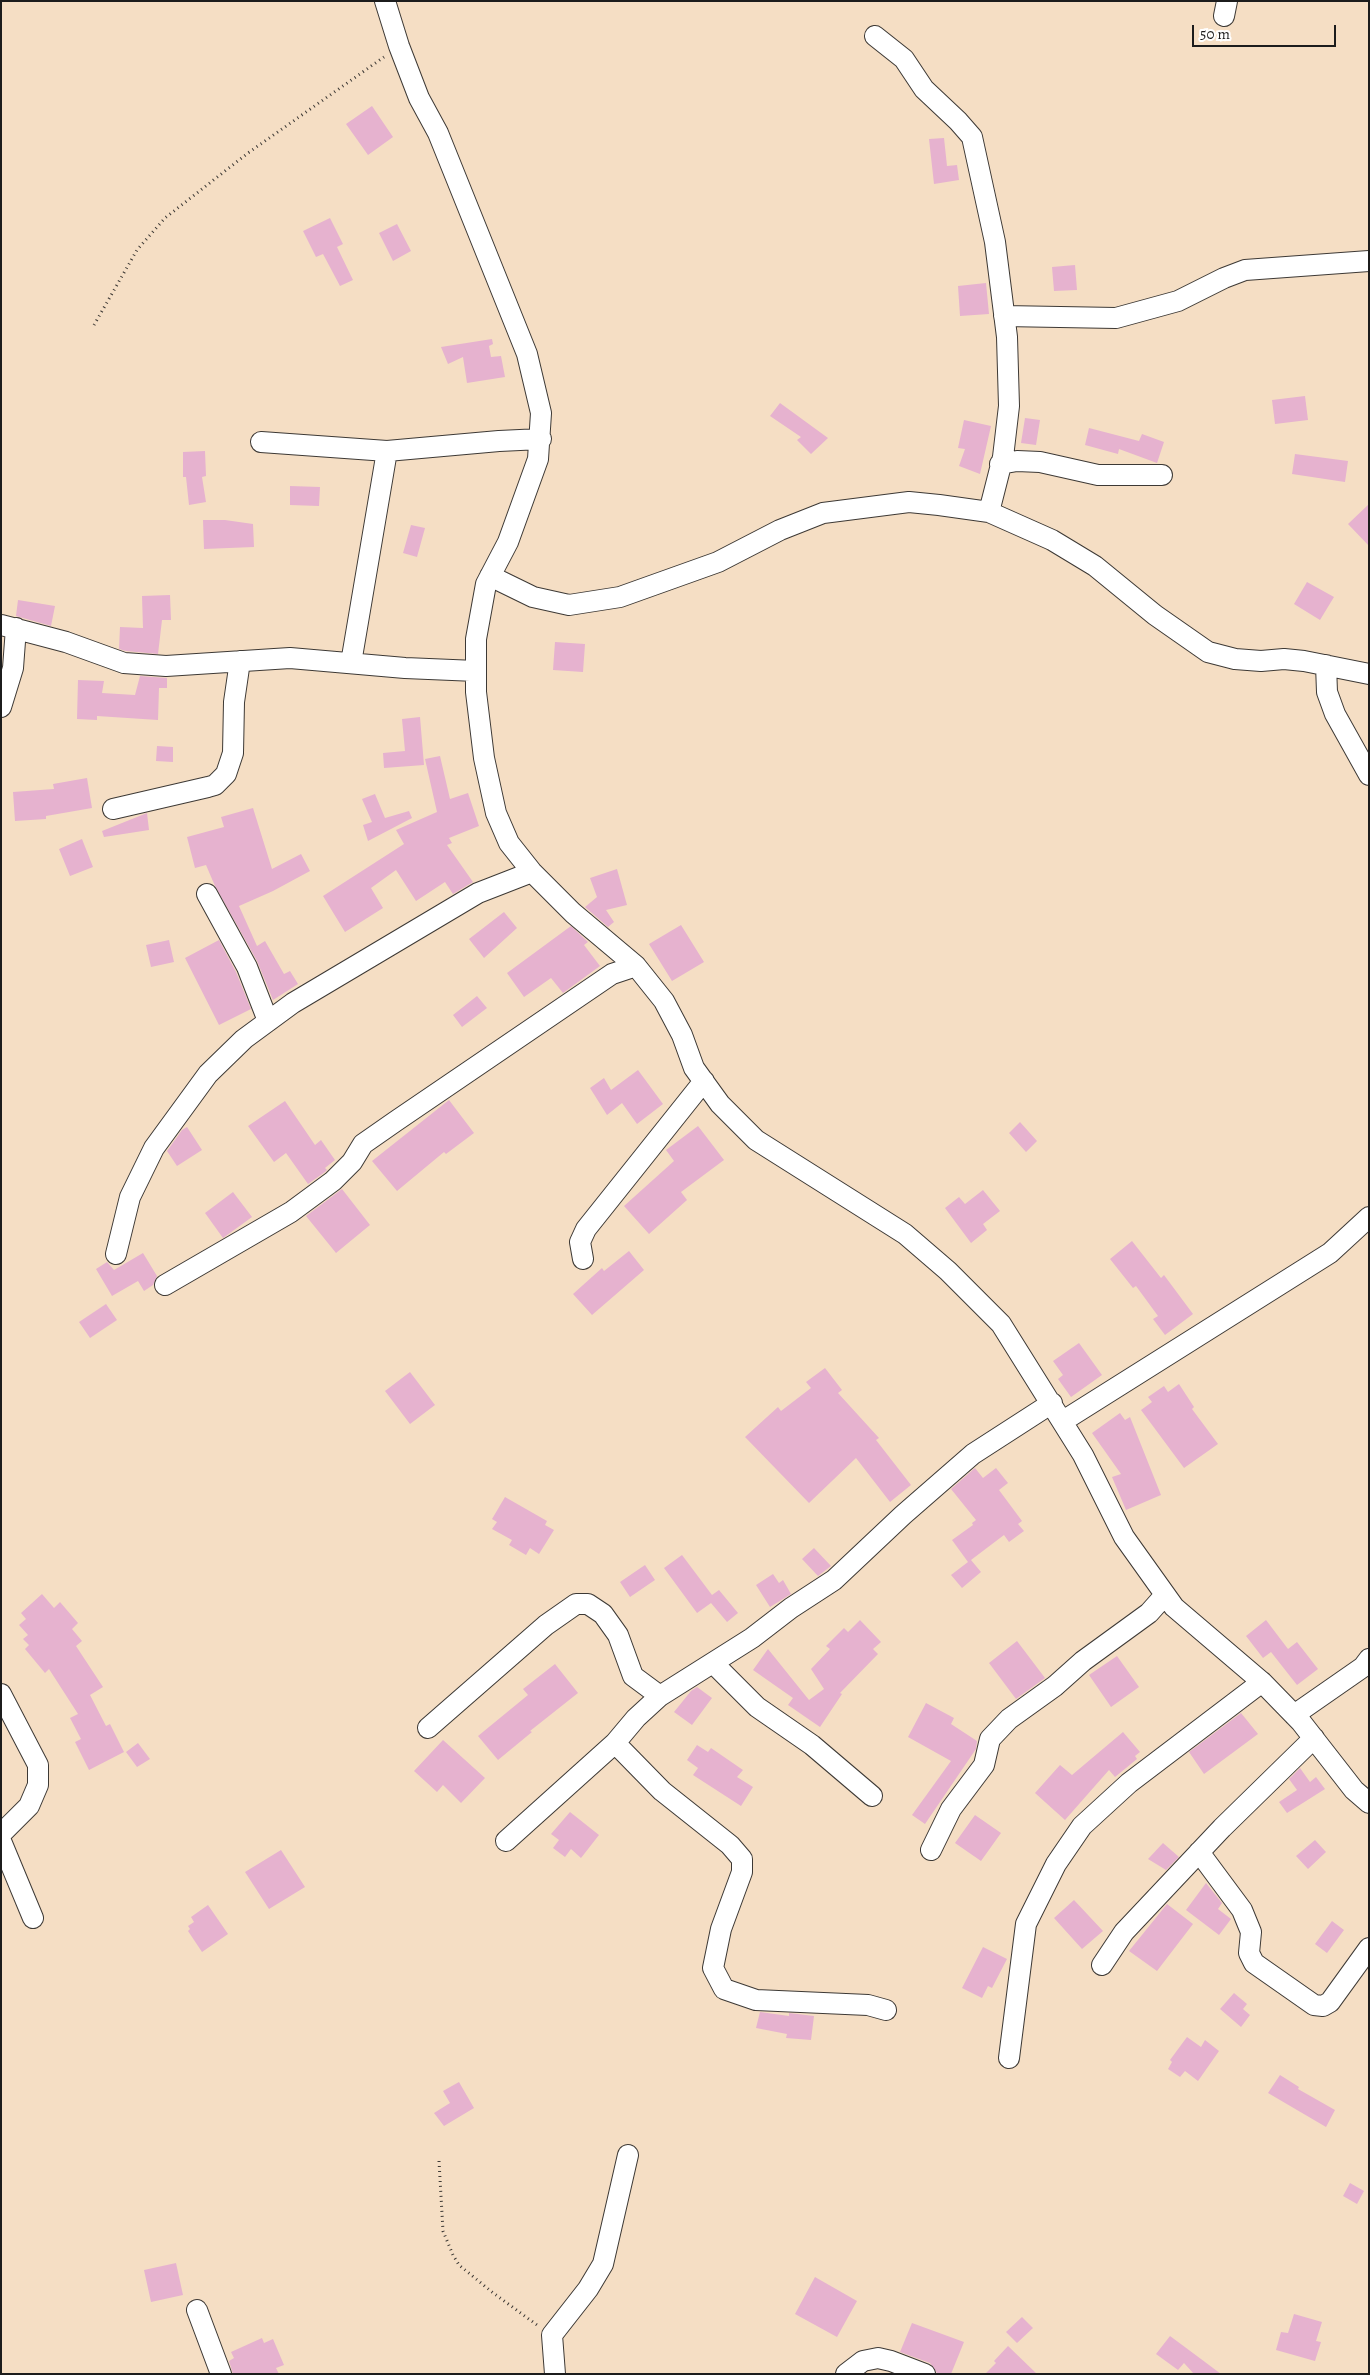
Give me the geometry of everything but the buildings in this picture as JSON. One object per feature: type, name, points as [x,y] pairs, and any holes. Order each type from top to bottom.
[{"type":"street","points":[[385,1],[399,46],[419,98],[438,134],[527,354],[541,413],[541,439],[538,459],[511,534],[486,584],[476,638],[476,692],[484,758],[496,813],[509,843],[532,872],[573,913],[636,966],[664,1001],[682,1035],[694,1068],[720,1104],[756,1140],[904,1234],[948,1271],[1001,1324],[1083,1455],[1124,1537],[1174,1608],[1262,1682],[1314,1738],[1354,1790],[1369,1803]]},
{"type":"street","points":[[875,36],[904,59],[924,89],[972,137],[995,242],[1004,316],[1009,406],[1003,457],[989,512]]},
{"type":"street","points":[[1004,316],[1116,318],[1178,301],[1224,278],[1245,270],[1369,261]]},
{"type":"street","points":[[261,442],[387,451],[541,439]]},
{"type":"street","points":[[351,664],[387,451]]},
{"type":"street","points":[[1000,464],[1017,460],[1040,462],[1098,475],[1162,475]]},
{"type":"street","points":[[490,576],[533,597],[569,605],[620,597],[718,562],[780,530],[823,513],[909,502],[989,512],[1052,540],[1095,566],[1155,615],[1208,652],[1235,659],[1261,661],[1284,659],[1369,674]]},
{"type":"street","points":[[1,707],[13,668],[9,627],[66,642],[124,663],[166,666],[290,658],[351,664],[476,671]]},
{"type":"street","points":[[113,809],[215,785],[226,774],[233,753],[234,702],[240,660]]},
{"type":"street","points":[[1326,665],[1327,692],[1335,714],[1369,775]]},
{"type":"street","points":[[116,1254],[130,1197],[154,1148],[208,1074],[244,1039],[293,1002],[478,893],[532,872]]},
{"type":"street","points":[[207,894],[247,967],[268,1021]]},
{"type":"street","points":[[165,1285],[291,1212],[333,1180],[352,1162],[363,1144],[612,974],[636,966]]},
{"type":"street","points":[[583,1259],[580,1242],[586,1229],[704,1081]]},
{"type":"street","points":[[1063,1421],[1330,1253],[1369,1217]]},
{"type":"street","points":[[506,1841],[615,1743],[636,1718],[660,1696],[834,1580],[903,1515],[973,1454],[1052,1403]]},
{"type":"street","points":[[931,1850],[950,1809],[984,1765],[990,1739],[1009,1719],[1055,1686],[1083,1661],[1149,1613],[1165,1596]]},
{"type":"street","points":[[428,1728],[546,1625],[576,1604],[588,1604],[603,1614],[618,1635],[633,1676],[660,1696]]},
{"type":"street","points":[[1294,1716],[1364,1667],[1369,1659]]},
{"type":"street","points":[[712,1663],[757,1707],[812,1745],[872,1796]]},
{"type":"street","points":[[1009,2058],[1026,1924],[1056,1864],[1082,1826],[1129,1783],[1262,1682]]},
{"type":"street","points":[[1,1694],[30,1746],[38,1765],[38,1785],[29,1806],[1,1834]]},
{"type":"street","points":[[1102,1965],[1124,1932],[1199,1852],[1314,1738]]},
{"type":"street","points":[[615,1743],[662,1791],[730,1845],[742,1858],[742,1872],[721,1929],[712,1968],[724,1989],[756,2000],[868,2005],[886,2010]]},
{"type":"street","points":[[1,1841],[33,1918]]},
{"type":"street","points":[[1199,1852],[1242,1910],[1250,1932],[1249,1953],[1254,1962],[1314,2005],[1323,2006],[1330,2002],[1369,1948]]},
{"type":"street","points":[[555,2374],[552,2335],[588,2289],[603,2264],[628,2155]]},
{"type":"street","points":[[196,2310],[221,2374]]},
{"type":"street","points":[[846,2374],[863,2361],[878,2358],[891,2360],[925,2374]]},
{"type":"path","points":[[94,325],[137,250],[165,218],[248,153],[399,46]]},
{"type":"path","points":[[438,2161],[443,2231],[459,2265],[492,2292],[552,2335]]}]
